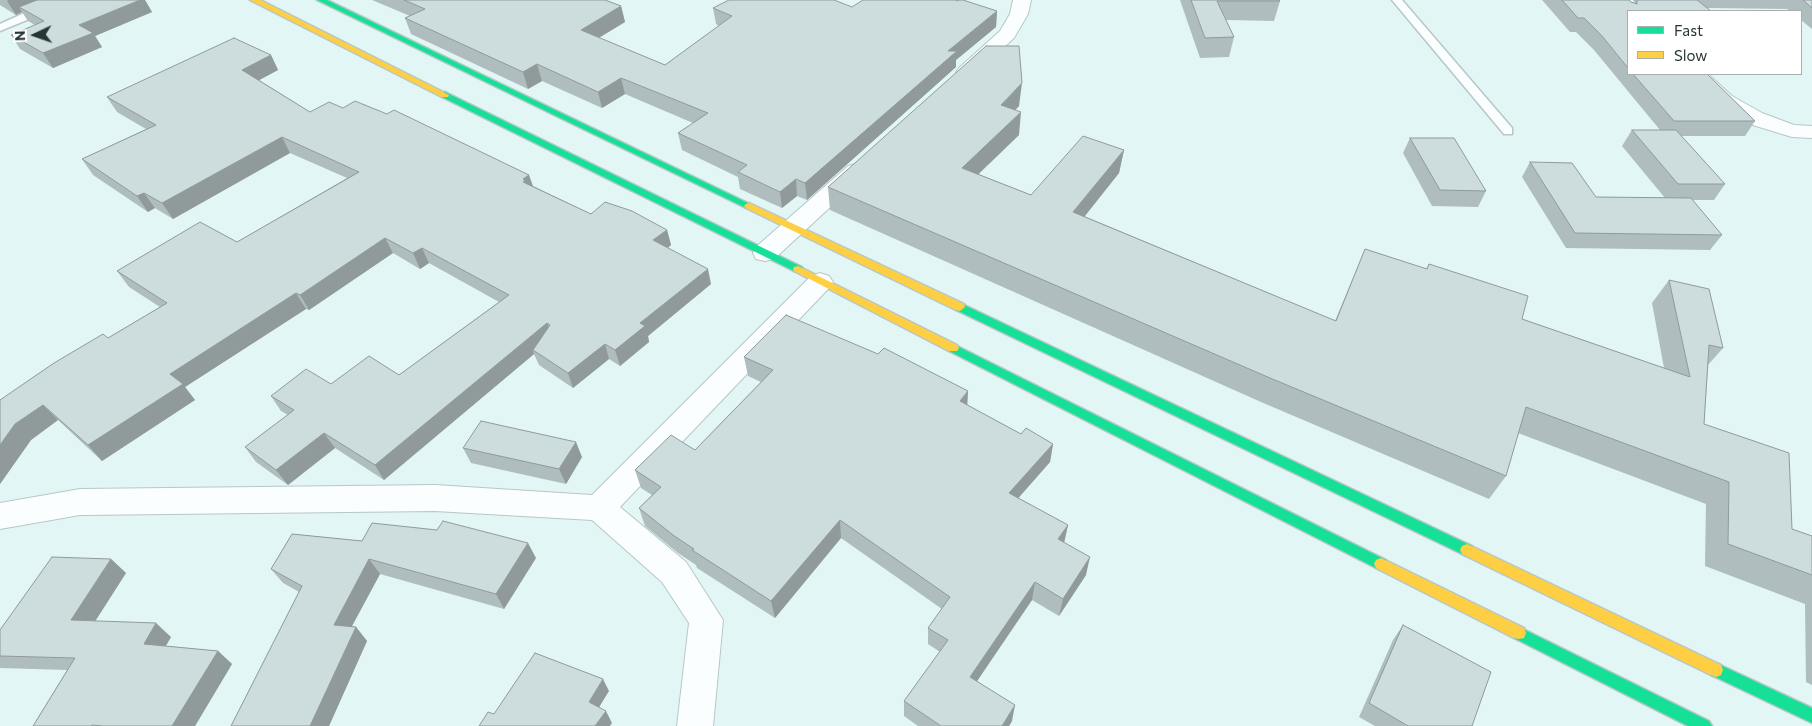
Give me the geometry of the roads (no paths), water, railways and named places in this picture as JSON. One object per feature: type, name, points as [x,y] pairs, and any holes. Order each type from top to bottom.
[{"type":"main road","points":[[254,0],[765,253],[1704,726]]},
{"type":"main road","points":[[321,0],[1812,716]]},
{"type":"street","points":[[949,87],[1007,34],[1019,14],[1022,0]]},
{"type":"street","points":[[1697,75],[1725,100],[1754,118],[1792,131],[1812,132]]},
{"type":"street","points":[[765,253],[870,159]]},
{"type":"street","points":[[599,508],[820,282]]},
{"type":"street","points":[[0,516],[80,502],[434,498],[599,508],[674,572],[706,620],[695,726]]},
{"type":"lane","points":[[0,28],[52,6],[59,0]]},
{"type":"lane","points":[[1397,0],[1508,131]]}]
